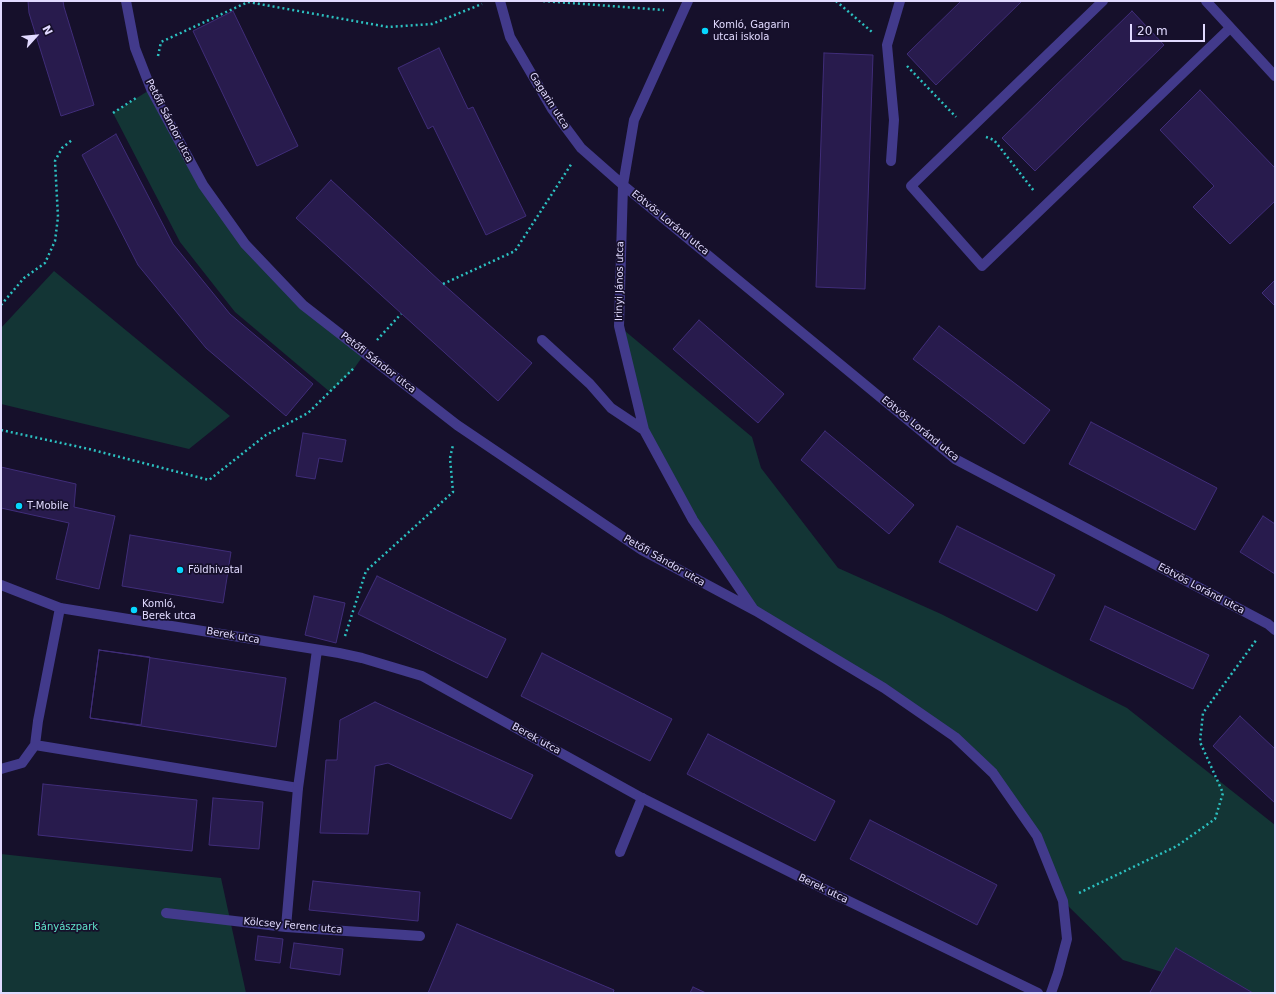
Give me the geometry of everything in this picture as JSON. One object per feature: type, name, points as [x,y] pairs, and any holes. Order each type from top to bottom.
[{"type":"street","name":"Petőfi Sándor utca","points":[[126,1],[135,48],[151,89],[203,185],[245,244],[303,305],[457,425],[642,550],[756,611]]},
{"type":"street","name":"Gagarin utca","points":[[500,1],[510,37],[552,109],[581,148],[623,185]]},
{"type":"street","name":"Irinyi János utca","points":[[688,1],[634,120],[623,185],[619,326],[644,430],[693,520],[756,611]]},
{"type":"street","points":[[891,161],[894,120],[887,45],[900,1]]},
{"type":"street","points":[[1103,1],[911,186],[982,266],[1230,28]]},
{"type":"street","points":[[1206,1],[1275,76]]},
{"type":"street","name":"Eötvös Loránd utca","points":[[623,185],[955,458],[1271,627]]},
{"type":"street","points":[[542,340],[590,384],[611,408],[644,430]]},
{"type":"street","name":"Berek utca","points":[[1,585],[60,608],[339,653],[362,658],[422,676],[642,798],[837,896],[1038,993]]},
{"type":"street","points":[[1,769],[22,763],[35,745],[38,721],[60,608]]},
{"type":"street","points":[[756,611],[884,688],[955,738],[993,773],[1037,836],[1062,901],[1067,939],[1051,993]]},
{"type":"street","points":[[286,927],[298,788],[317,650]]},
{"type":"street","points":[[35,745],[298,788]]},
{"type":"street","points":[[620,852],[642,798]]},
{"type":"street","name":"Kölcsey Ferenc utca","points":[[166,913],[286,927],[420,936]]},
{"type":"path","points":[[543,1],[684,11]]},
{"type":"path","points":[[836,1],[887,45],[968,130],[994,140],[1045,205]]},
{"type":"path","points":[[158,58],[161,42],[248,2],[388,28],[432,24],[484,4]]},
{"type":"path","points":[[113,113],[151,89]]},
{"type":"path","points":[[1,305],[24,278],[45,263],[55,241],[58,217],[55,161],[62,148],[72,140]]},
{"type":"path","points":[[443,284],[515,251],[581,148]]},
{"type":"path","points":[[1,430],[89,449],[209,480],[266,435],[308,413],[353,370],[365,353],[401,314]]},
{"type":"path","points":[[339,653],[366,571],[453,492],[450,458],[457,425]]},
{"type":"path","points":[[1062,901],[1177,846],[1215,819],[1223,793],[1200,742],[1203,713],[1271,627]]},
{"type":"green space","points":[[151,89],[164,114],[245,244],[303,305],[365,353],[353,370],[330,392],[235,312],[180,242],[113,113]]},
{"type":"green space","points":[[54,271],[230,416],[189,449],[1,404],[1,328]]},
{"type":"green space","points":[[619,326],[752,437],[761,468],[838,568],[941,614],[1127,708],[1275,825],[1275,993],[1253,993],[1176,948],[1162,972],[1123,960],[1063,901],[1037,836],[993,773],[955,737],[756,611],[693,520],[644,430]]},
{"type":"green space","name":"Bányászpark","points":[[1,854],[221,878],[246,993],[1,993]]},
{"type":"building","points":[[28,1],[63,1],[94,105],[61,116],[29,13]]},
{"type":"building","points":[[961,1],[1022,1],[936,85],[907,54]]},
{"type":"building","points":[[233,11],[298,146],[257,166],[193,31]]},
{"type":"building","points":[[1132,11],[1164,45],[1035,171],[1002,138]]},
{"type":"building","points":[[439,48],[468,109],[473,107],[526,216],[486,235],[433,126],[428,129],[398,68]]},
{"type":"building","points":[[824,53],[873,55],[865,289],[816,287]]},
{"type":"building","points":[[1200,90],[1275,168],[1275,201],[1230,244],[1193,207],[1214,186],[1160,130]]},
{"type":"building","points":[[116,134],[173,244],[230,314],[313,384],[286,416],[206,348],[138,265],[82,155]]},
{"type":"building","points":[[331,180],[443,284],[532,363],[498,401],[296,218]]},
{"type":"building","points":[[1275,280],[1275,306],[1262,293]]},
{"type":"building","points":[[699,320],[784,394],[758,423],[673,349]]},
{"type":"building","points":[[939,326],[1050,410],[1024,444],[913,359]]},
{"type":"building","points":[[1091,422],[1217,488],[1195,530],[1069,464]]},
{"type":"building","points":[[825,431],[914,505],[889,534],[801,460]]},
{"type":"building","points":[[303,433],[346,440],[342,462],[319,458],[315,479],[296,476]]},
{"type":"building","points":[[1,467],[76,484],[74,507],[115,516],[99,589],[56,579],[69,523],[1,508]]},
{"type":"building","points":[[1263,516],[1275,524],[1275,574],[1240,552]]},
{"type":"building","points":[[957,526],[1055,575],[1037,611],[939,562]]},
{"type":"building","points":[[130,535],[231,552],[223,603],[122,586]]},
{"type":"building","points":[[377,576],[506,639],[487,678],[358,614]]},
{"type":"building","points":[[314,596],[345,603],[336,643],[305,635]]},
{"type":"building","points":[[1105,606],[1209,655],[1193,689],[1090,640]]},
{"type":"building","points":[[99,650],[286,678],[276,747],[90,718]]},
{"type":"building","points":[[99,650],[150,657],[141,725],[90,718]]},
{"type":"building","points":[[542,653],[672,719],[650,761],[521,696]]},
{"type":"building","points":[[375,702],[533,775],[511,819],[388,763],[375,766],[368,834],[320,833],[326,760],[337,760],[340,720]]},
{"type":"building","points":[[1240,716],[1275,749],[1275,803],[1213,746]]},
{"type":"building","points":[[708,734],[835,801],[815,841],[687,774]]},
{"type":"building","points":[[43,784],[197,800],[192,851],[38,835]]},
{"type":"building","points":[[213,798],[263,802],[259,849],[209,845]]},
{"type":"building","points":[[870,820],[997,885],[977,925],[850,859]]},
{"type":"building","points":[[313,881],[420,892],[418,921],[309,910]]},
{"type":"building","points":[[457,924],[614,990],[613,993],[428,993]]},
{"type":"building","points":[[258,936],[283,939],[280,963],[255,960]]},
{"type":"building","points":[[294,943],[343,949],[340,975],[290,968]]},
{"type":"building","points":[[1176,948],[1253,993],[1150,992]]},
{"type":"building","points":[[693,987],[706,993],[690,993]]},
{"type":"place","name":"Komló, Gagarin utcai iskola","points":[[705,31]]},
{"type":"place","name":"T-Mobile","points":[[19,506]]},
{"type":"place","name":"Földhivatal","points":[[180,570]]},
{"type":"place","name":"Komló, Berek utca","points":[[134,610]]}]
